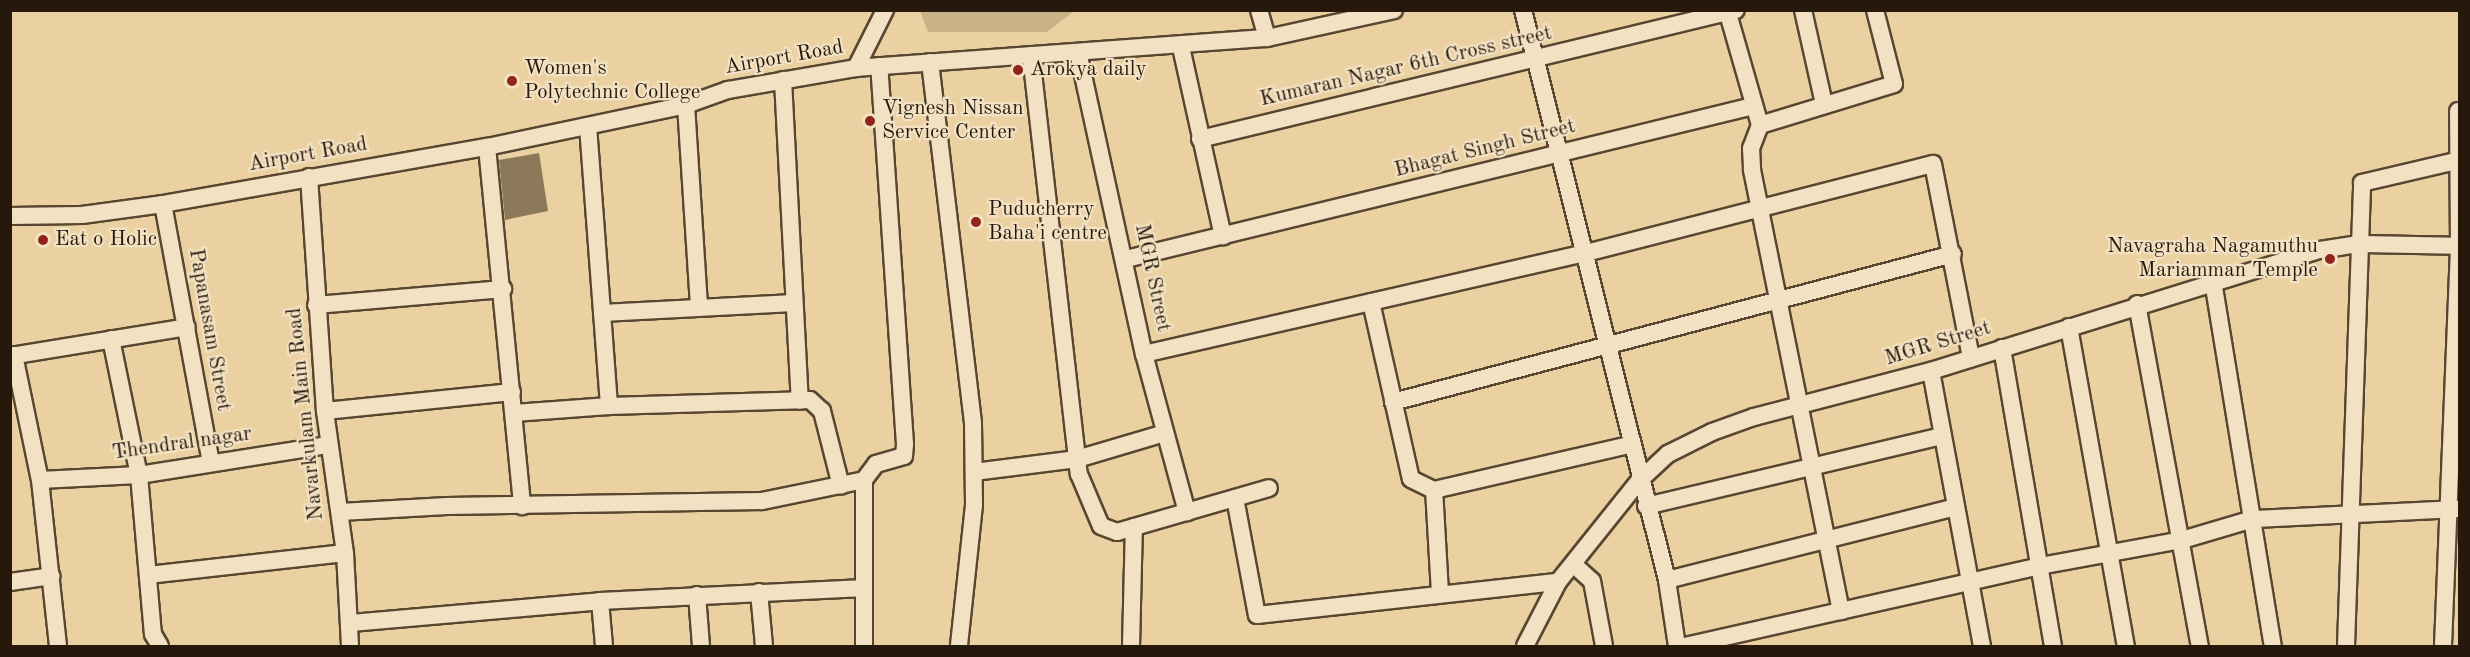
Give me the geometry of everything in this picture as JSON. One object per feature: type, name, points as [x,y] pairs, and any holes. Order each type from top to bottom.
[{"type":"street","points":[[855,68],[885,10]]},
{"type":"street","points":[[1260,10],[1267,38]]},
{"type":"street","name":"Airport Road","points":[[10,216],[82,215],[164,204],[487,147],[686,105],[783,80],[855,68],[1181,47],[1267,38],[1331,18],[1394,10]]},
{"type":"street","points":[[1523,10],[1629,445],[1667,580],[1677,646]]},
{"type":"street","points":[[1803,10],[1824,104]]},
{"type":"street","points":[[1760,125],[1894,84],[1875,10]]},
{"type":"street","points":[[1730,11],[1753,106],[1760,125],[1751,148],[1759,208],[1815,466],[1841,611]]},
{"type":"street","name":"Kumaran Nagar 6th Cross street","points":[[1200,139],[1535,60],[1730,11]]},
{"type":"street","points":[[1181,47],[1222,236]]},
{"type":"street","name":"MGR Street","points":[[1078,52],[1126,259],[1144,354],[1187,512]]},
{"type":"street","points":[[1031,55],[1077,459],[1101,526],[1117,532],[1269,488]]},
{"type":"street","points":[[930,62],[968,378],[974,472],[959,646]]},
{"type":"street","points":[[864,646],[864,480],[876,464],[904,456],[905,444],[879,66]]},
{"type":"street","points":[[783,80],[800,401]]},
{"type":"street","points":[[686,105],[699,308]]},
{"type":"street","name":"Bhagat Singh Street","points":[[1126,259],[1753,106]]},
{"type":"street","points":[[2443,646],[2453,510],[2460,246],[2458,111]]},
{"type":"street","points":[[588,126],[609,406]]},
{"type":"street","points":[[487,147],[503,289],[522,506]]},
{"type":"street","points":[[2346,646],[2352,515],[2358,244],[2362,183],[2458,160]]},
{"type":"street","points":[[1144,354],[1582,254],[1933,164],[1953,254],[1971,358]]},
{"type":"street","name":"Navarkulam Main Road","points":[[309,177],[325,411],[345,553],[351,623],[350,646]]},
{"type":"street","name":"Papanasam Street","points":[[164,204],[211,463]]},
{"type":"street","name":"MGR Street","points":[[1525,646],[1558,582],[1639,481],[1668,454],[1712,432],[1802,404],[1931,371],[2213,281],[2358,244],[2460,246]]},
{"type":"street","points":[[1393,402],[1604,343],[1953,254]]},
{"type":"street","points":[[2213,281],[2273,646]]},
{"type":"street","points":[[316,305],[503,289]]},
{"type":"street","points":[[1371,302],[1411,479],[1434,490],[1629,445]]},
{"type":"street","points":[[602,314],[794,303]]},
{"type":"street","points":[[2137,304],[2200,646]]},
{"type":"street","points":[[58,646],[40,480],[12,356],[187,327]]},
{"type":"street","points":[[2068,327],[2126,646]]},
{"type":"street","points":[[111,339],[139,475],[153,634],[160,646]]},
{"type":"street","points":[[2002,348],[2053,646]]},
{"type":"street","points":[[1931,371],[1982,646]]},
{"type":"street","points":[[325,411],[512,392]]},
{"type":"street","points":[[514,413],[609,406],[810,400],[822,411],[841,486]]},
{"type":"street","points":[[974,472],[1077,459],[1165,433]]},
{"type":"street","points":[[1646,506],[1943,436]]},
{"type":"street","name":"Thendral nagar","points":[[40,480],[139,475],[329,446]]},
{"type":"street","points":[[340,513],[522,506],[762,501],[864,480]]},
{"type":"street","points":[[1434,490],[1440,592]]},
{"type":"street","points":[[1235,498],[1257,615],[1440,592],[1558,582]]},
{"type":"street","points":[[1667,580],[1956,507]]},
{"type":"street","points":[[1685,646],[2040,566],[2110,556],[2182,540],[2253,519],[2453,510]]},
{"type":"street","points":[[1131,646],[1134,527]]},
{"type":"street","points":[[148,575],[345,553]]},
{"type":"street","points":[[1573,564],[1592,581],[1604,646]]},
{"type":"street","points":[[10,582],[52,576]]},
{"type":"street","points":[[351,623],[600,601],[864,588]]},
{"type":"street","points":[[759,592],[764,646]]},
{"type":"street","points":[[697,595],[701,646]]},
{"type":"street","points":[[600,601],[604,646]]},
{"type":"shaded area","points":[[920,11],[1074,11],[1047,32],[928,32]]},
{"type":"building","points":[[539,153],[548,211],[505,220],[499,160]]},
{"type":"place","name":"Arokya daily","points":[[1018,70]]},
{"type":"place","name":"Women's Polytechnic College","points":[[512,81]]},
{"type":"place","name":"Vignesh Nissan Service Center","points":[[870,121]]},
{"type":"place","name":"Puducherry Baha'i centre","points":[[976,222]]},
{"type":"place","name":"Eat o Holic","points":[[43,240]]},
{"type":"place","name":"Navagraha Nagamuthu Mariamman Temple","points":[[2330,259]]}]
